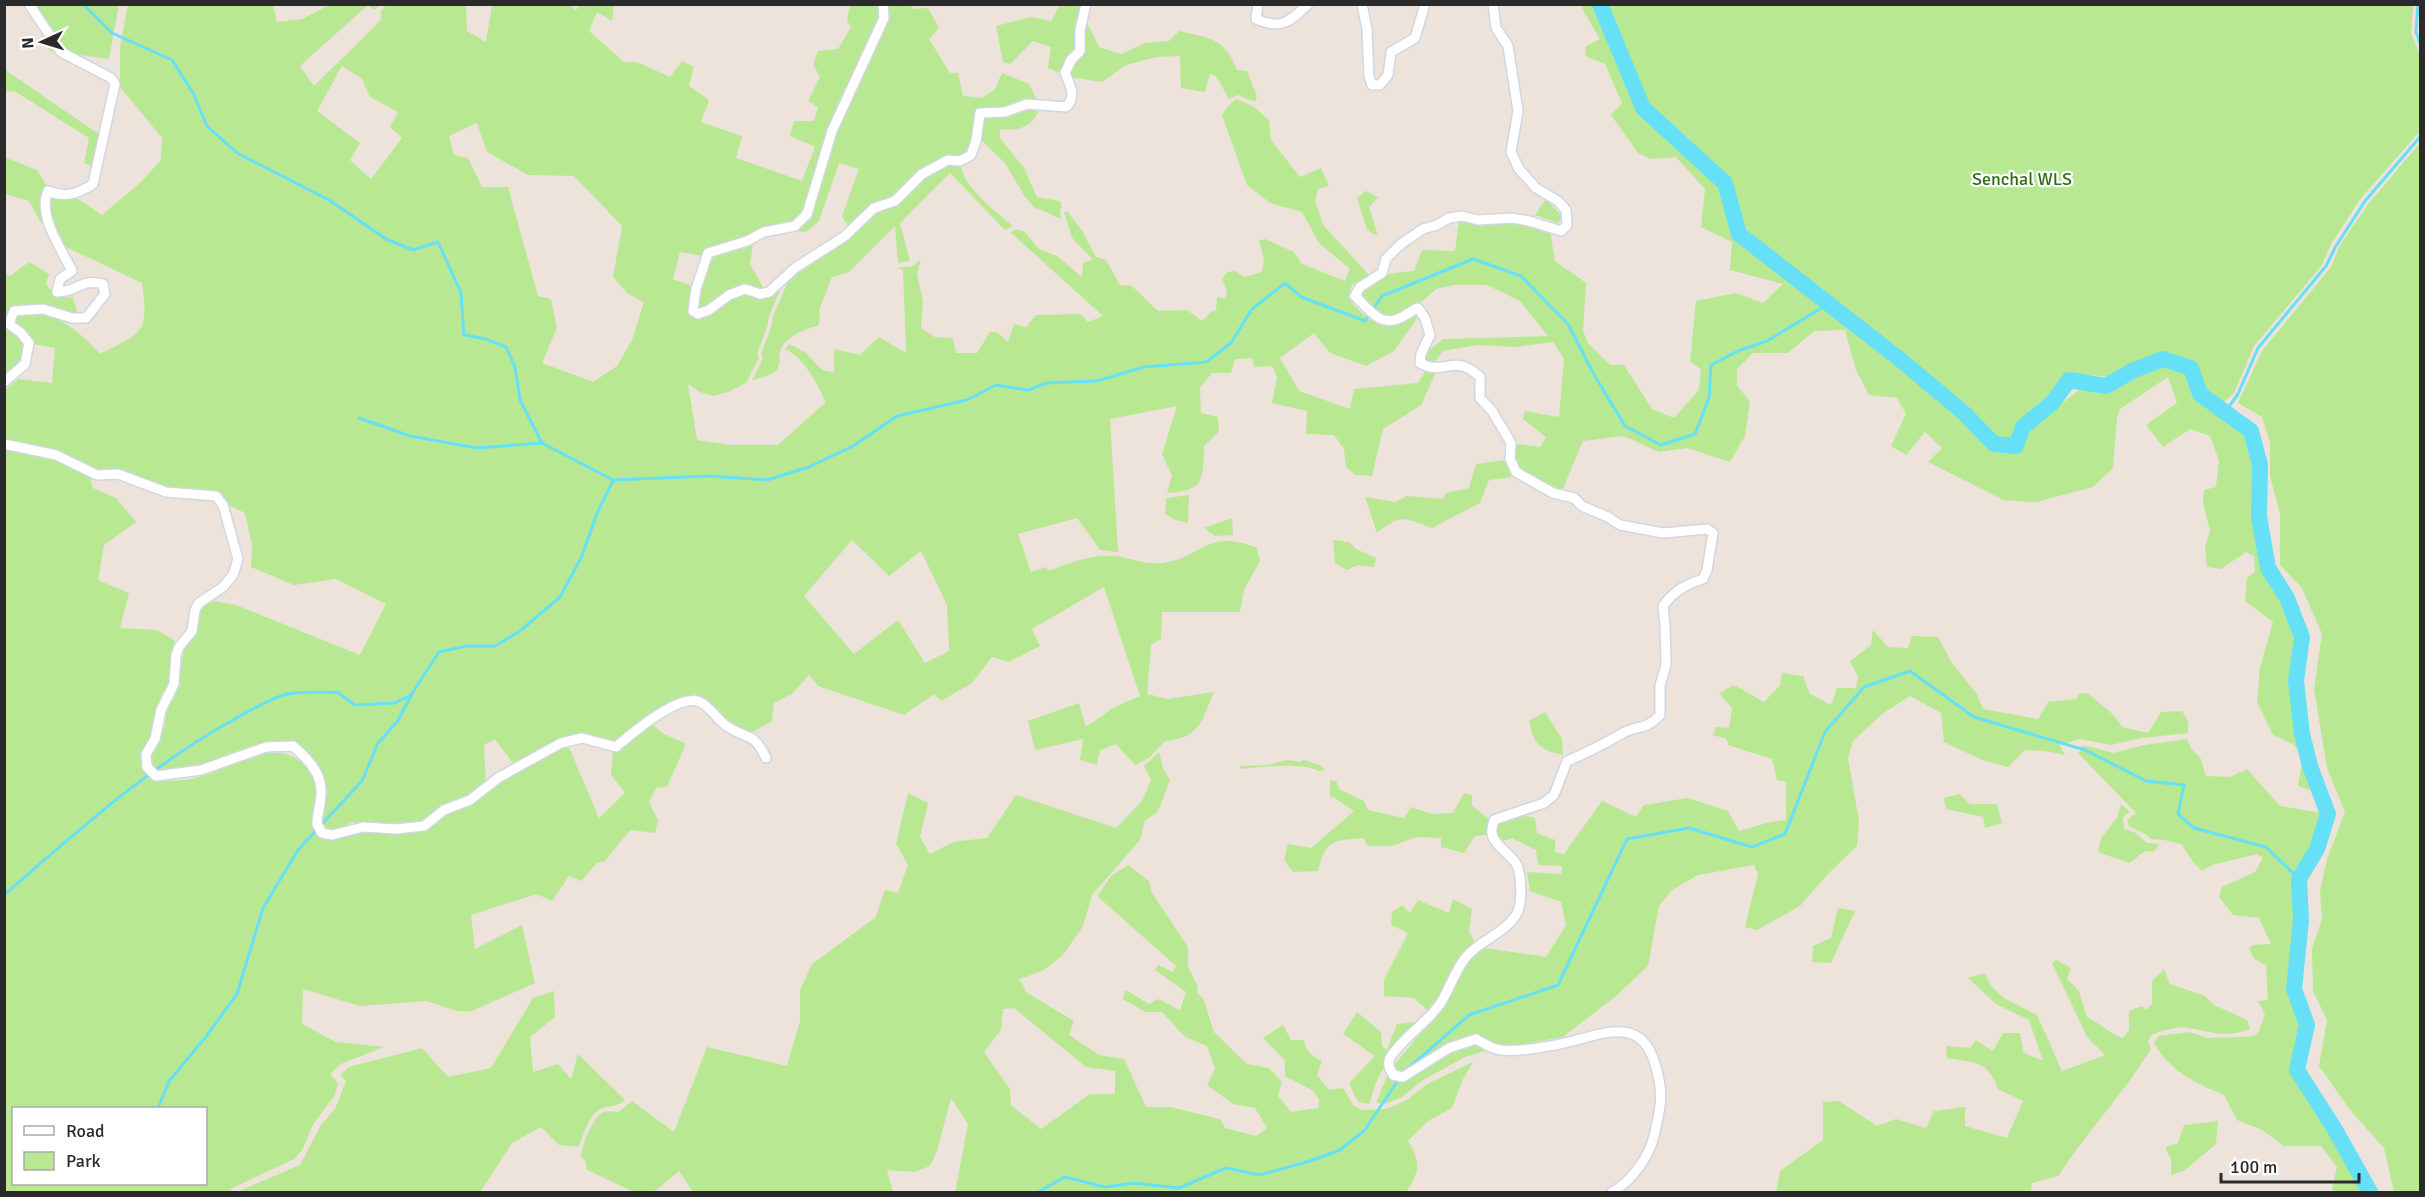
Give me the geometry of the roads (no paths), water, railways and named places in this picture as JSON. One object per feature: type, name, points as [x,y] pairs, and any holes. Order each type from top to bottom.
[{"type":"street","points":[[4,382],[25,364],[29,343],[9,324],[14,311],[43,309],[72,318],[86,318],[105,294],[103,284],[92,281],[81,284],[69,292],[57,292],[60,279],[72,271],[50,226],[44,201],[48,190],[60,195],[80,193],[93,184],[115,84],[111,78],[61,52],[29,4]]},
{"type":"street","points":[[883,4],[884,18],[832,131],[807,214],[795,226],[764,232],[747,241],[708,253],[696,289],[693,311],[698,314],[709,310],[729,295],[745,289],[760,294],[769,292],[795,268],[845,236],[874,208],[895,201],[921,174],[948,160],[960,160],[971,155],[976,141],[980,113],[1005,112],[1028,105],[1066,107],[1072,93],[1065,73],[1071,60],[1080,51],[1080,30],[1086,4]]},
{"type":"street","points":[[1258,4],[1256,19],[1270,25],[1287,23],[1308,4]]},
{"type":"street","points":[[1362,4],[1367,29],[1369,77],[1372,85],[1380,85],[1388,75],[1391,52],[1414,38],[1425,4]]},
{"type":"street","points":[[1493,4],[1496,28],[1508,46],[1518,111],[1511,152],[1519,169],[1536,188],[1558,201],[1566,210],[1567,225],[1561,231],[1512,218],[1478,220],[1462,216],[1449,218],[1437,225],[1422,229],[1401,244],[1386,259],[1382,273],[1360,287],[1355,296],[1374,316],[1382,320],[1398,319],[1418,308],[1425,318],[1430,335],[1420,354],[1420,363],[1430,369],[1457,364],[1469,367],[1480,376],[1480,399],[1492,411],[1511,443],[1510,459],[1516,471],[1553,493],[1574,498],[1582,506],[1620,525],[1664,533],[1707,529],[1713,533],[1703,579],[1687,584],[1671,595],[1663,606],[1666,665],[1660,686],[1660,715],[1653,723],[1625,731],[1598,748],[1567,761],[1554,795],[1544,803],[1494,820],[1491,832],[1495,841],[1517,864],[1521,891],[1518,913],[1503,931],[1478,946],[1466,957],[1441,1003],[1389,1060],[1389,1067],[1393,1075],[1403,1077],[1449,1048],[1476,1039],[1497,1050],[1509,1051],[1571,1042],[1607,1031],[1626,1032],[1638,1038],[1652,1052],[1661,1082],[1662,1103],[1653,1141],[1648,1150],[1626,1185],[1612,1192]]},
{"type":"street","points":[[4,444],[56,455],[97,475],[118,474],[166,492],[216,496],[222,505],[238,559],[233,575],[223,587],[199,603],[195,610],[192,632],[179,647],[176,655],[174,684],[161,710],[155,739],[146,754],[147,767],[156,777],[201,770],[266,747],[293,746],[304,755],[320,778],[322,792],[316,824],[322,833],[332,835],[363,827],[396,829],[424,826],[444,810],[470,800],[498,778],[561,743],[582,738],[616,747],[660,712],[690,700],[700,702],[728,727],[757,740],[766,758]]},
{"type":"waterway","points":[[83,4],[112,33],[172,60],[193,93],[207,126],[237,153],[329,200],[386,239],[413,250],[438,242],[461,293],[464,335],[486,339],[506,347],[515,367],[520,400],[542,443]]},
{"type":"waterway","points":[[1600,4],[1643,108],[1725,183],[1739,234],[1902,361],[1965,414],[1994,444],[2016,446],[2023,427],[2052,403],[2069,380],[2106,386],[2134,370],[2163,359],[2191,368],[2200,394],[2251,431],[2260,465],[2259,517],[2268,568],[2287,598],[2302,637],[2296,681],[2302,734],[2310,766],[2328,814],[2317,849],[2299,879],[2301,920],[2294,989],[2307,1025],[2297,1070],[2334,1128],[2370,1192]]},
{"type":"waterway","points":[[2418,4],[2416,32],[2420,43]]},
{"type":"waterway","points":[[2225,412],[2238,394],[2258,348],[2326,266],[2365,201],[2420,137]]},
{"type":"waterway","points":[[359,418],[410,436],[477,448],[542,443],[613,480],[709,476],[767,480],[809,467],[853,446],[897,416],[967,400],[996,385],[1028,390],[1047,383],[1097,381],[1144,367],[1206,362],[1231,343],[1252,309],[1285,283],[1301,297],[1365,321],[1382,296],[1473,259],[1521,276],[1568,324],[1593,373],[1625,426],[1661,445],[1695,434],[1709,398],[1711,365],[1738,351],[1767,341],[1830,303]]},
{"type":"waterway","points":[[4,895],[142,779],[202,738],[259,706],[287,694],[305,692],[337,692],[355,705],[395,703],[411,695],[439,652],[467,646],[495,646],[520,631],[560,597],[582,556],[597,513],[613,481]]},
{"type":"waterway","points":[[1404,1072],[1469,1015],[1558,985],[1627,839],[1689,828],[1752,847],[1785,834],[1825,732],[1864,687],[1910,671],[1974,717],[2085,750],[2146,781],[2184,785],[2178,814],[2194,828],[2266,847],[2299,879]]},
{"type":"waterway","points":[[158,1107],[169,1081],[205,1038],[237,994],[263,908],[298,850],[362,781],[378,743],[397,722],[411,696]]},
{"type":"waterway","points":[[1038,1192],[1065,1177],[1105,1187],[1134,1183],[1179,1188],[1226,1168],[1260,1175],[1310,1161],[1340,1150],[1364,1131],[1399,1079]]},
{"type":"park label","name":"Senchal WLS","points":[[2022,179]]}]
